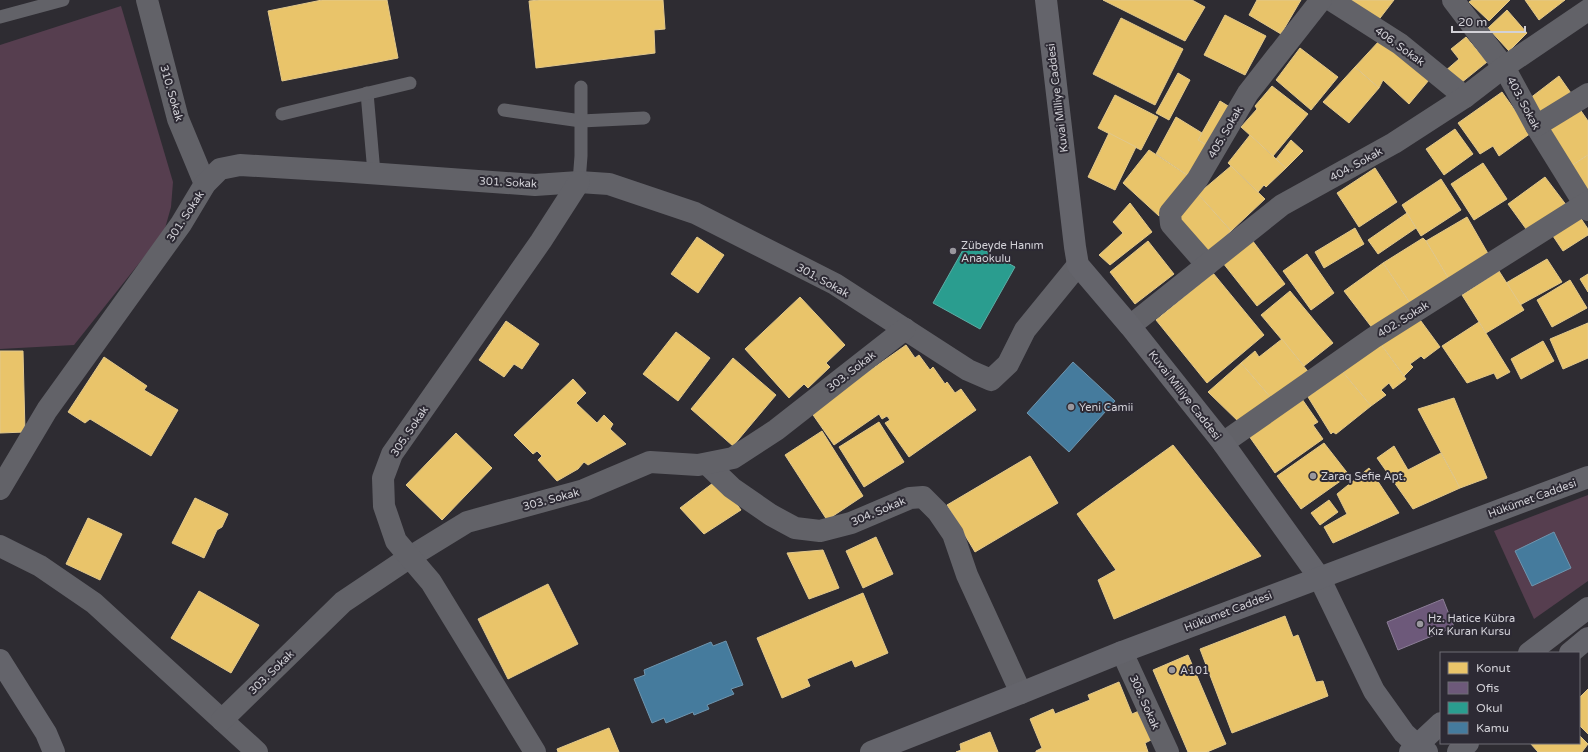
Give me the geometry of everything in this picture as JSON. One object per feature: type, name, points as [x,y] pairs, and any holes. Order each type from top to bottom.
[{"type":"street","name":"310. Sokak","points":[[147,0],[178,119],[206,184]]},
{"type":"street","name":"Kuvai Milliye Caddesi","points":[[1046,0],[1074,248],[1078,265],[1130,326],[1223,443],[1319,577],[1374,691],[1418,750]]},
{"type":"street","name":"405. Sokak","points":[[1207,265],[1171,224],[1170,213],[1197,180],[1248,93],[1321,0]]},
{"type":"street","name":"406. Sokak","points":[[1331,0],[1400,44],[1465,97]]},
{"type":"street","name":"403. Sokak","points":[[1453,0],[1504,66],[1536,126],[1587,205]]},
{"type":"street","name":"404. Sokak","points":[[1130,326],[1282,205],[1394,143],[1465,97],[1504,66],[1588,10]]},
{"type":"street","points":[[1536,126],[1588,94]]},
{"type":"street","name":"301. Sokak","points":[[0,488],[47,410],[181,224],[206,184],[220,169],[240,165],[535,185],[579,182],[609,184],[695,213],[835,284],[968,370],[991,380],[1008,364],[1025,330],[1078,265]]},
{"type":"street","name":"305. Sokak","points":[[535,752],[431,582],[396,541],[384,506],[383,478],[392,454],[541,241],[579,182]]},
{"type":"street","name":"402. Sokak","points":[[1223,443],[1373,338],[1587,205]]},
{"type":"street","name":"303. Sokak","points":[[222,720],[343,602],[410,557],[467,522],[584,490],[650,462],[698,465],[733,458],[776,430],[905,329]]},
{"type":"street","name":"304. Sokak","points":[[707,464],[732,488],[772,515],[795,528],[820,531],[851,523],[910,498],[923,497],[938,512],[953,534],[966,575],[1021,694]]},
{"type":"street","name":"Hükümet Caddesi","points":[[871,752],[1021,694],[1122,652],[1588,477]]},
{"type":"street","points":[[0,546],[40,566],[94,604],[257,752]]},
{"type":"street","points":[[1530,652],[1588,608]]},
{"type":"street","points":[[1571,652],[1588,638]]},
{"type":"street","name":"308. Sokak","points":[[1122,652],[1168,752]]},
{"type":"street","points":[[0,660],[46,733],[54,752]]},
{"type":"street","points":[[1418,750],[1440,724]]},
{"type":"street","points":[[1458,752],[1467,744]]},
{"type":"lane","points":[[0,17],[62,0]]},
{"type":"lane","points":[[282,114],[410,83]]},
{"type":"lane","points":[[579,182],[581,156],[581,87]]},
{"type":"lane","points":[[367,93],[374,173]]},
{"type":"lane","points":[[504,110],[581,121],[644,118]]},
{"type":"shaded area","points":[[121,6],[173,182],[171,207],[164,232],[74,345],[0,349],[0,45]]},
{"type":"shaded area","points":[[1588,495],[1588,581],[1534,619],[1494,531]]},
{"type":"building: Konut","points":[[322,0],[387,0],[398,58],[282,81],[268,11]]},
{"type":"building: Konut","points":[[663,0],[665,29],[654,30],[655,53],[536,68],[529,1]]},
{"type":"building: Konut","points":[[1103,0],[1192,0],[1205,7],[1185,41]]},
{"type":"building: Konut","points":[[1257,0],[1301,0],[1281,34],[1249,15]]},
{"type":"building: Konut","points":[[1350,0],[1394,0],[1377,22]]},
{"type":"building: Konut","points":[[1472,0],[1510,0],[1489,21],[1469,2]]},
{"type":"building: Konut","points":[[1525,0],[1565,0],[1539,20]]},
{"type":"building: Konut","points":[[1507,10],[1527,33],[1509,51],[1488,28]]},
{"type":"building: Konut","points":[[1225,15],[1266,36],[1245,75],[1204,55]]},
{"type":"building: Konut","points":[[1121,18],[1183,49],[1155,105],[1093,74]]},
{"type":"building: Konut","points":[[1466,37],[1487,62],[1456,87],[1444,72],[1459,59],[1451,49]]},
{"type":"building: Konut","points":[[1380,40],[1429,80],[1409,104],[1383,80],[1379,88],[1355,67]]},
{"type":"building: Konut","points":[[1300,48],[1338,77],[1311,110],[1276,80]]},
{"type":"building: Konut","points":[[1355,67],[1379,88],[1349,123],[1323,102]]},
{"type":"building: Konut","points":[[1178,73],[1190,80],[1169,120],[1156,113]]},
{"type":"building: Konut","points":[[1559,76],[1573,96],[1539,121],[1525,102]]},
{"type":"building: Konut","points":[[1272,86],[1308,114],[1273,156],[1241,127],[1257,109],[1255,106]]},
{"type":"building: Konut","points":[[1502,92],[1531,133],[1499,156],[1493,146],[1480,154],[1458,123]]},
{"type":"building: Konut","points":[[1115,95],[1158,117],[1141,150],[1098,128]]},
{"type":"building: Konut","points":[[1220,101],[1233,109],[1211,148],[1198,140]]},
{"type":"building: Konut","points":[[1577,105],[1588,121],[1588,155],[1571,166],[1545,129]]},
{"type":"building: Konut","points":[[1176,117],[1202,133],[1198,140],[1211,148],[1190,177],[1156,154]]},
{"type":"building: Konut","points":[[1455,129],[1473,154],[1444,175],[1426,149]]},
{"type":"building: Konut","points":[[1109,133],[1136,147],[1115,190],[1088,177]]},
{"type":"building: Konut","points":[[1250,135],[1286,168],[1266,187],[1264,185],[1258,192],[1228,163]]},
{"type":"building: Konut","points":[[1291,140],[1303,151],[1286,168],[1276,159]]},
{"type":"building: Konut","points":[[1149,150],[1190,177],[1159,216],[1123,183]]},
{"type":"building: Konut","points":[[1588,155],[1588,195],[1571,166]]},
{"type":"building: Konut","points":[[1483,163],[1507,199],[1474,220],[1451,184]]},
{"type":"building: Konut","points":[[1231,166],[1265,199],[1231,231],[1198,194]]},
{"type":"building: Konut","points":[[1375,168],[1397,202],[1359,227],[1337,193]]},
{"type":"building: Konut","points":[[1545,177],[1567,206],[1529,233],[1508,204]]},
{"type":"building: Konut","points":[[1441,179],[1461,210],[1421,236],[1402,205]]},
{"type":"building: Konut","points":[[1198,194],[1231,231],[1207,253],[1174,215]]},
{"type":"building: Konut","points":[[1130,203],[1152,232],[1110,265],[1099,255],[1123,233],[1113,222]]},
{"type":"building: Konut","points":[[1407,213],[1416,228],[1378,254],[1368,240]]},
{"type":"building: Konut","points":[[1578,214],[1588,229],[1588,235],[1563,251],[1551,233]]},
{"type":"building: Konut","points":[[1467,217],[1490,257],[1450,281],[1426,241]]},
{"type":"building: Konut","points":[[1355,228],[1364,244],[1324,268],[1315,252]]},
{"type":"building: Konut","points":[[697,237],[724,255],[698,293],[671,274]]},
{"type":"building: Konut","points":[[1423,238],[1450,281],[1410,303],[1383,263]]},
{"type":"building: Konut","points":[[1252,240],[1285,284],[1257,306],[1223,263]]},
{"type":"building: Konut","points":[[1148,241],[1174,274],[1135,304],[1110,272]]},
{"type":"building: Konut","points":[[1307,254],[1334,293],[1311,310],[1283,271]]},
{"type":"building: Konut","points":[[1547,259],[1562,282],[1520,305],[1506,283]]},
{"type":"building: Konut","points":[[1383,263],[1410,303],[1373,329],[1344,291]]},
{"type":"building: Konut","points":[[1499,271],[1524,310],[1486,333],[1462,295]]},
{"type":"building: Konut","points":[[1213,273],[1264,335],[1207,383],[1156,320]]},
{"type":"building: Konut","points":[[1588,274],[1588,292],[1580,279]]},
{"type":"building: Konut","points":[[1570,280],[1587,308],[1552,327],[1537,300]]},
{"type":"building: Konut","points":[[1290,291],[1333,343],[1304,366],[1261,315]]},
{"type":"building: Konut","points":[[800,297],[845,345],[826,363],[830,367],[808,388],[804,384],[789,398],[745,349]]},
{"type":"building: Konut","points":[[1418,317],[1440,347],[1424,359],[1421,356],[1410,364],[1413,367],[1404,376],[1380,343]]},
{"type":"building: Konut","points":[[506,321],[539,344],[522,369],[514,364],[504,377],[479,360]]},
{"type":"building: Konut","points":[[1479,322],[1510,372],[1497,379],[1494,373],[1467,383],[1442,346]]},
{"type":"building: Konut","points":[[1588,323],[1588,358],[1563,369],[1550,339]]},
{"type":"building: Konut","points":[[676,332],[710,358],[678,401],[643,374]]},
{"type":"building: Konut","points":[[1282,339],[1310,374],[1272,399],[1241,363],[1255,351],[1259,357]]},
{"type":"building: Konut","points":[[1543,341],[1554,361],[1521,379],[1511,359]]},
{"type":"building: Konut","points":[[1380,343],[1406,379],[1393,389],[1389,383],[1381,390],[1386,395],[1371,406],[1342,371]]},
{"type":"building: Konut","points":[[906,345],[915,358],[919,355],[930,370],[933,367],[945,384],[947,382],[955,393],[961,389],[976,410],[909,457],[885,423],[890,420],[887,416],[882,419],[879,414],[834,445],[811,412]]},
{"type":"building: Konut","points":[[0,351],[23,351],[25,432],[0,433]]},
{"type":"building: Konut","points":[[104,357],[147,386],[144,390],[178,410],[151,456],[90,419],[85,423],[68,412]]},
{"type":"building: Konut","points":[[733,358],[776,395],[733,446],[691,409]]},
{"type":"building: Konut","points":[[1241,363],[1272,399],[1242,425],[1208,392]]},
{"type":"building: Konut","points":[[1342,371],[1371,406],[1336,434],[1333,432],[1331,434],[1308,397]]},
{"type":"building: Konut","points":[[573,379],[586,393],[576,403],[597,423],[604,415],[613,424],[610,429],[626,444],[588,465],[584,462],[578,469],[557,481],[538,460],[542,456],[537,451],[533,454],[514,435]]},
{"type":"building: Konut","points":[[1454,398],[1487,478],[1460,488],[1418,409]]},
{"type":"building: Konut","points":[[1302,399],[1318,422],[1313,425],[1323,439],[1275,473],[1249,436]]},
{"type":"building: Konut","points":[[879,422],[904,462],[864,487],[839,447]]},
{"type":"building: Konut","points":[[822,431],[863,496],[827,520],[785,455]]},
{"type":"building: Konut","points":[[456,433],[492,468],[442,520],[406,485]]},
{"type":"building: Konut","name":"Zaraq Sefie Apt.","points":[[1324,443],[1349,475],[1301,509],[1277,476]]},
{"type":"building: Konut","points":[[1173,445],[1261,556],[1114,619],[1098,580],[1116,570],[1077,514]]},
{"type":"building: Konut","points":[[1394,446],[1408,470],[1441,453],[1460,488],[1413,509],[1377,458]]},
{"type":"building: Konut","points":[[1030,456],[1058,503],[975,552],[947,505]]},
{"type":"building: Konut","points":[[1369,468],[1399,513],[1333,543],[1324,527],[1347,514],[1337,494]]},
{"type":"building: Konut","points":[[713,483],[732,498],[741,510],[704,534],[680,508]]},
{"type":"building: Konut","points":[[195,498],[228,514],[222,527],[217,530],[204,558],[172,543]]},
{"type":"building: Konut","points":[[1329,500],[1338,512],[1320,525],[1311,513]]},
{"type":"building: Konut","points":[[88,518],[122,534],[100,580],[66,564]]},
{"type":"building: Konut","points":[[876,537],[893,574],[863,588],[846,551]]},
{"type":"building: Konut","points":[[823,550],[839,588],[809,599],[787,553]]},
{"type":"building: Konut","points":[[548,584],[578,644],[508,679],[478,619]]},
{"type":"building: Konut","points":[[199,591],[259,625],[231,673],[171,638]]},
{"type":"building: Konut","points":[[863,593],[888,653],[855,667],[852,660],[807,679],[810,686],[782,698],[757,638]]},
{"type":"building: Konut","points":[[1285,616],[1293,637],[1298,635],[1316,682],[1323,681],[1328,696],[1232,733],[1200,649]]},
{"type":"building: Konut","points":[[1188,655],[1226,744],[1207,752],[1188,752],[1153,670]]},
{"type":"building: Konut","points":[[1119,682],[1132,714],[1139,711],[1151,740],[1145,743],[1148,752],[1036,752],[1042,748],[1030,719],[1053,709],[1055,714],[1090,700],[1088,695]]},
{"type":"building: Konut","points":[[1588,689],[1588,734],[1580,726],[1580,697]]},
{"type":"building: Konut","points":[[609,728],[619,752],[558,752],[557,749]]},
{"type":"building: Konut","points":[[990,732],[998,752],[956,752],[961,750],[960,744]]},
{"type":"building: Konut","points":[[1580,736],[1588,744],[1582,752],[1538,752],[1531,744],[1580,744]]},
{"type":"building: Ofis","name":"Hz. Hatice Kübra Kız Kuran Kursu","points":[[1443,599],[1454,627],[1398,650],[1387,622]]},
{"type":"building: Okul","points":[[968,241],[1015,267],[980,329],[933,303]]},
{"type":"building: Kamu","name":"Yeni Camii","points":[[1073,362],[1115,401],[1069,452],[1027,413]]},
{"type":"building: Kamu","points":[[1554,532],[1571,568],[1532,586],[1515,551]]},
{"type":"building: Kamu","points":[[726,641],[743,685],[731,689],[734,694],[707,705],[709,709],[694,715],[693,712],[666,723],[664,718],[652,723],[634,679],[645,675],[644,670],[711,642],[713,646]]},
{"type":"place","name":"Zübeyde Hanım Anaokulu","points":[[953,251]]},
{"type":"place","name":"Yeni Camii","points":[[1071,407]]},
{"type":"place","name":"Zaraq Sefie Apt.","points":[[1313,476]]},
{"type":"place","name":"Hz. Hatice Kübra Kız Kuran Kursu","points":[[1420,624]]},
{"type":"place","name":"A101","points":[[1172,670]]}]
